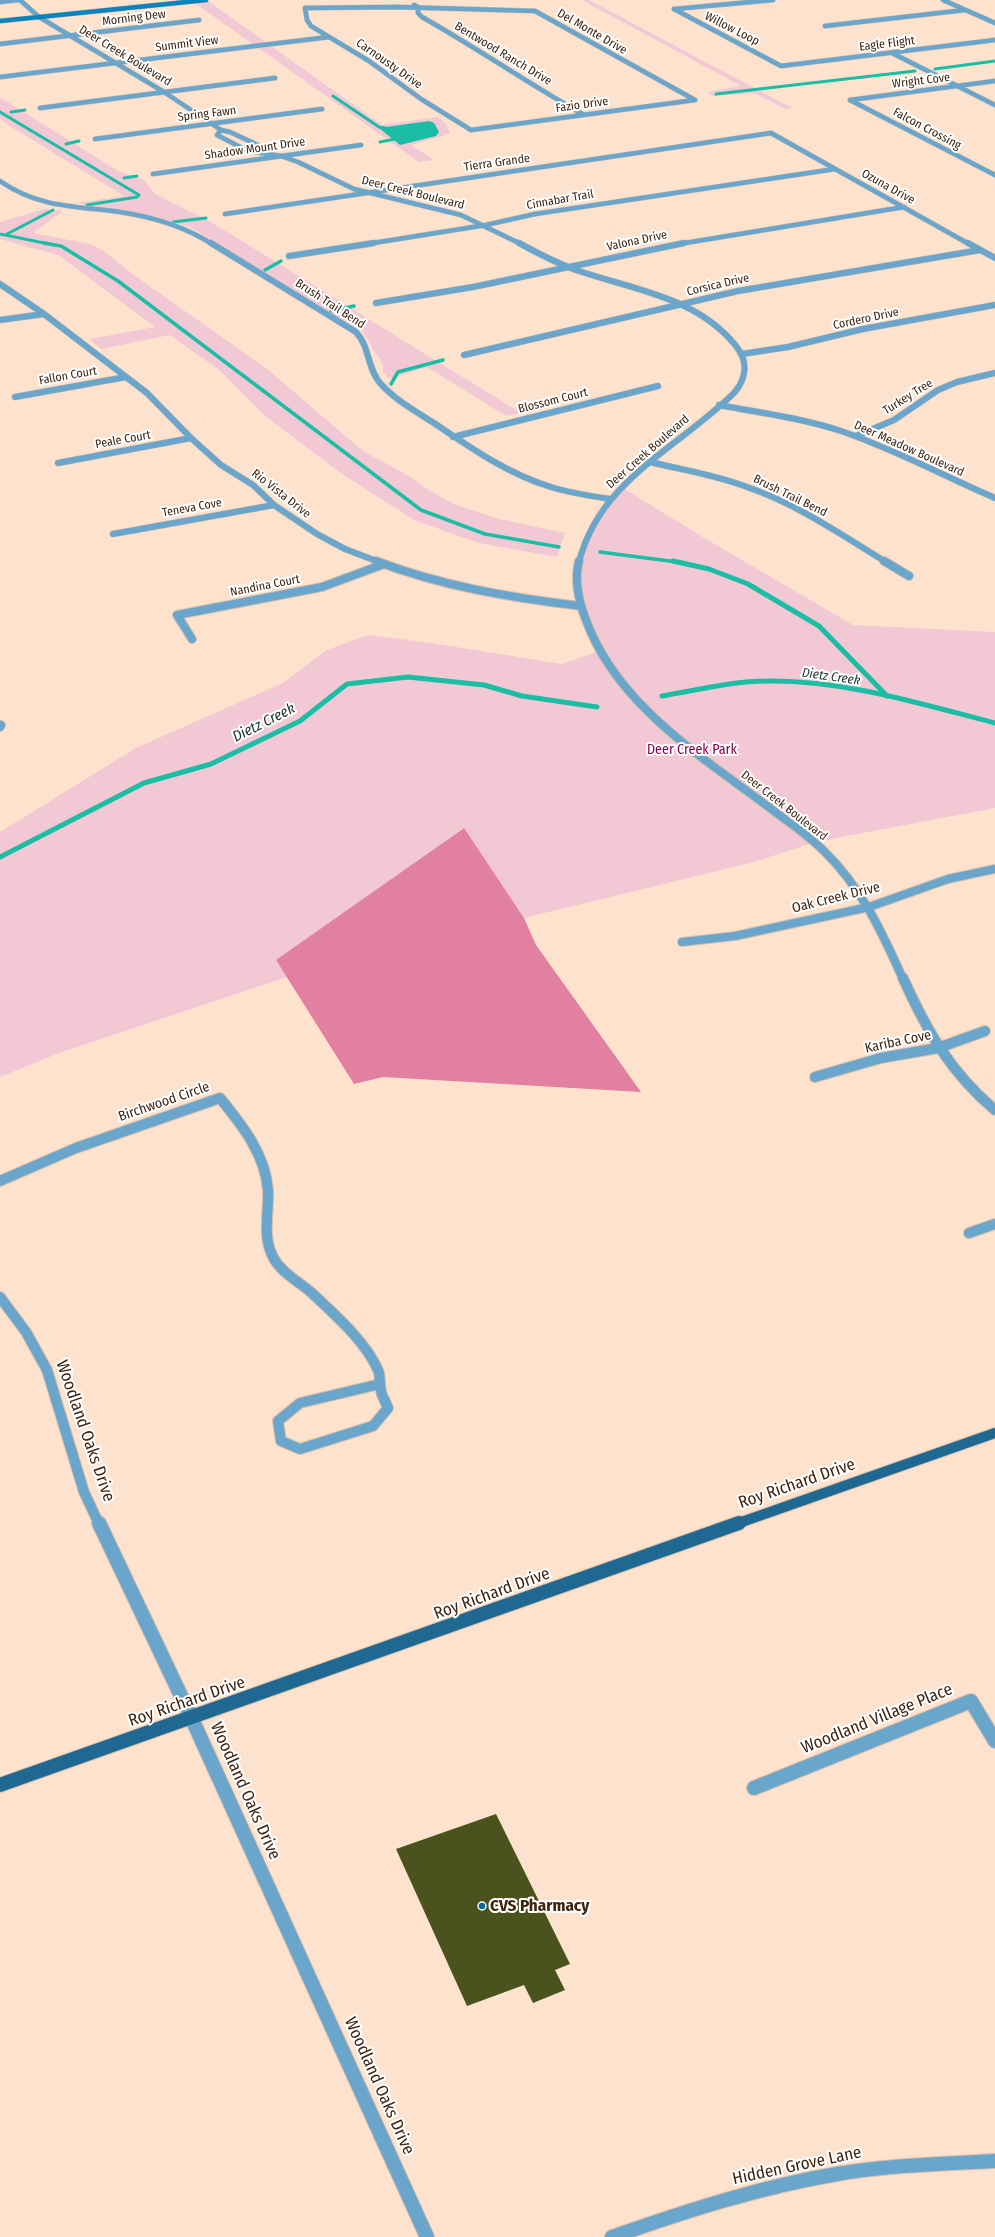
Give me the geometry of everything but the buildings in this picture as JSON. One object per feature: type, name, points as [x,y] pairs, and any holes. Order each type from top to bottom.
[{"type":"main road","points":[[0,21],[171,0]]},
{"type":"main road","points":[[82,12],[206,0]]},
{"type":"main road","name":"Roy Richard Drive","points":[[0,1785],[192,1719],[695,1537],[995,1433]]},
{"type":"street","points":[[0,2],[19,0]]},
{"type":"street","name":"Deer Creek Boulevard","points":[[19,0],[46,23],[117,63],[214,124],[221,130],[230,132],[264,148],[264,152]]},
{"type":"street","name":"Bentwood Ranch Drive","points":[[416,0],[414,5],[418,7],[418,13],[422,17],[485,53],[528,83],[584,115]]},
{"type":"street","points":[[418,7],[422,5],[424,0]]},
{"type":"street","name":"Willow Loop","points":[[773,0],[674,9],[781,66]]},
{"type":"street","points":[[943,0],[995,23]]},
{"type":"street","name":"Del Monte Drive","points":[[305,8],[418,7],[535,11],[695,100]]},
{"type":"street","name":"Carnousty Drive","points":[[305,8],[307,20],[311,26],[369,61],[421,99],[471,130]]},
{"type":"street","points":[[825,26],[965,10]]},
{"type":"street","name":"Morning Dew","points":[[0,44],[199,20]]},
{"type":"street","name":"Summit View","points":[[0,77],[329,37]]},
{"type":"street","name":"Eagle Flight","points":[[781,66],[995,40]]},
{"type":"street","points":[[892,53],[995,105]]},
{"type":"street","points":[[40,108],[275,78]]},
{"type":"street","name":"Wright Cove","points":[[850,100],[995,81]]},
{"type":"street","name":"Fazio Drive","points":[[471,130],[695,100]]},
{"type":"street","name":"Falcon Crossing","points":[[850,100],[995,175]]},
{"type":"street","name":"Spring Fawn","points":[[95,139],[322,109]]},
{"type":"street","name":"Deer Creek Boulevard","points":[[221,130],[217,135],[251,152],[264,152],[305,164],[331,179],[365,193],[441,210],[486,225],[570,267],[638,287],[682,304],[710,321],[727,336],[742,354],[745,370],[743,380],[719,405],[650,462],[610,499],[587,531],[579,558],[578,584],[581,606],[604,660],[636,702],[702,756],[815,842],[848,877],[868,907],[938,1048],[972,1089],[995,1110]]},
{"type":"street","name":"Ozuna Drive","points":[[771,133],[995,258]]},
{"type":"street","name":"Tierra Grande","points":[[225,214],[771,133]]},
{"type":"street","name":"Shadow Mount Drive","points":[[153,174],[361,145]]},
{"type":"street","name":"Cinnabar Trail","points":[[289,256],[486,225],[572,208],[835,169]]},
{"type":"street","name":"Brush Trail Bend","points":[[0,181],[18,194],[36,201],[135,215],[174,225],[206,239],[356,332],[364,342],[372,374],[380,383],[412,410],[453,437],[514,473],[549,486],[610,499]]},
{"type":"street","name":"Valona Drive","points":[[376,303],[473,287],[690,241],[904,207]]},
{"type":"street","name":"Corsica Drive","points":[[464,355],[773,284],[980,250]]},
{"type":"street","name":"Rio Vista Drive","points":[[0,284],[44,314],[147,393],[191,438],[221,465],[253,485],[274,505],[317,534],[345,549],[384,564],[476,590],[581,606]]},
{"type":"street","name":"Cordero Drive","points":[[742,354],[788,347],[863,329],[995,306]]},
{"type":"street","points":[[0,320],[44,314]]},
{"type":"street","name":"Turkey Tree","points":[[856,436],[894,420],[938,390],[957,382],[995,373]]},
{"type":"street","name":"Fallon Court","points":[[15,397],[126,377]]},
{"type":"street","name":"Blossom Court","points":[[453,437],[658,386]]},
{"type":"street","name":"Deer Meadow Boulevard","points":[[719,405],[816,424],[856,436],[994,497]]},
{"type":"street","name":"Peale Court","points":[[58,463],[191,438]]},
{"type":"street","name":"Brush Trail Bend","points":[[650,462],[716,477],[760,492],[818,522],[909,576]]},
{"type":"street","name":"Teneva Cove","points":[[113,534],[274,505]]},
{"type":"street","name":"Nandina Court","points":[[192,639],[177,615],[322,587],[384,564]]},
{"type":"street","name":"Oak Creek Drive","points":[[682,942],[735,936],[868,907],[948,879],[995,869]]},
{"type":"street","name":"Kariba Cove","points":[[815,1077],[881,1058],[938,1048],[985,1030]]},
{"type":"street","name":"Birchwood Circle","points":[[0,1181],[76,1148],[220,1098],[248,1132],[262,1165],[268,1190],[267,1246],[274,1259],[284,1271],[310,1291],[366,1350],[379,1371],[380,1384],[388,1408],[372,1426],[300,1449],[281,1441],[278,1421],[300,1403],[380,1384]]},
{"type":"street","points":[[969,1233],[995,1224]]},
{"type":"street","name":"Woodland Oaks Drive","points":[[0,1297],[26,1332],[47,1370],[84,1492],[192,1719],[427,2237]]},
{"type":"street","name":"Woodland Village Place","points":[[754,1788],[971,1701],[995,1741]]},
{"type":"street","name":"Hidden Grove Lane","points":[[612,2237],[676,2214],[768,2188],[870,2169],[995,2162]]},
{"type":"green space","points":[[582,0],[589,0],[792,108],[786,109],[754,93],[713,96],[708,92],[741,86]]},
{"type":"green space","points":[[208,1],[382,125],[438,117],[446,124],[450,134],[411,145],[434,160],[419,162],[195,3]]},
{"type":"green space","points":[[0,97],[118,171],[144,180],[155,194],[211,222],[521,413],[506,416],[427,367],[389,379],[383,372],[383,365],[363,332],[190,227],[158,217],[76,203],[124,196],[5,123],[0,118]]},
{"type":"green space","points":[[44,209],[63,211],[33,233],[90,244],[104,251],[134,275],[267,369],[363,451],[409,476],[432,492],[456,505],[499,519],[565,533],[557,557],[479,543],[414,520],[342,474],[265,416],[218,369],[170,335],[101,349],[90,339],[155,327],[58,255],[0,239],[0,222]]},
{"type":"green space","name":"Deer Creek Park","points":[[623,488],[706,539],[853,625],[995,632],[995,808],[815,842],[754,862],[524,918],[463,828],[276,961],[287,977],[59,1053],[0,1077],[0,832],[136,748],[283,683],[327,650],[368,635],[431,643],[562,664],[599,651],[581,606],[579,558],[587,531],[610,499]]},
{"type":"shaded area","points":[[464,828],[524,918],[536,945],[641,1092],[383,1077],[354,1084],[276,960]]},
{"type":"water","points":[[429,121],[434,123],[439,132],[436,136],[400,145],[379,128]]},
{"type":"waterway","points":[[935,69],[995,61]]},
{"type":"waterway","points":[[716,94],[915,71]]},
{"type":"waterway","points":[[333,96],[379,127],[391,129]]},
{"type":"waterway","points":[[11,112],[25,110]]},
{"type":"waterway","points":[[0,112],[139,195],[137,197],[87,205]]},
{"type":"waterway","points":[[380,142],[400,138]]},
{"type":"waterway","points":[[66,144],[79,141]]},
{"type":"waterway","points":[[124,178],[137,176]]},
{"type":"waterway","points":[[7,234],[53,210]]},
{"type":"waterway","points":[[173,222],[206,218]]},
{"type":"waterway","points":[[0,234],[45,243]]},
{"type":"waterway","points":[[45,243],[61,246],[118,281],[421,510],[485,534],[559,547]]},
{"type":"waterway","points":[[45,243],[49,244]]},
{"type":"waterway","points":[[265,270],[281,261]]},
{"type":"waterway","points":[[331,311],[354,306]]},
{"type":"waterway","points":[[391,384],[398,372],[443,360]]},
{"type":"waterway","points":[[600,552],[677,562]]},
{"type":"waterway","points":[[673,561],[709,569],[748,584],[819,626],[886,695]]},
{"type":"waterway","name":"Dietz Creek","points":[[0,857],[144,783],[211,764],[300,721],[347,684],[408,677],[484,685],[522,696],[597,707]]},
{"type":"waterway","name":"Dietz Creek","points":[[662,696],[715,686],[755,681],[826,684],[886,695]]},
{"type":"waterway","name":"Dietz Creek","points":[[886,695],[995,723]]},
{"type":"place","name":"CVS Pharmacy","points":[[482,1906]]}]
